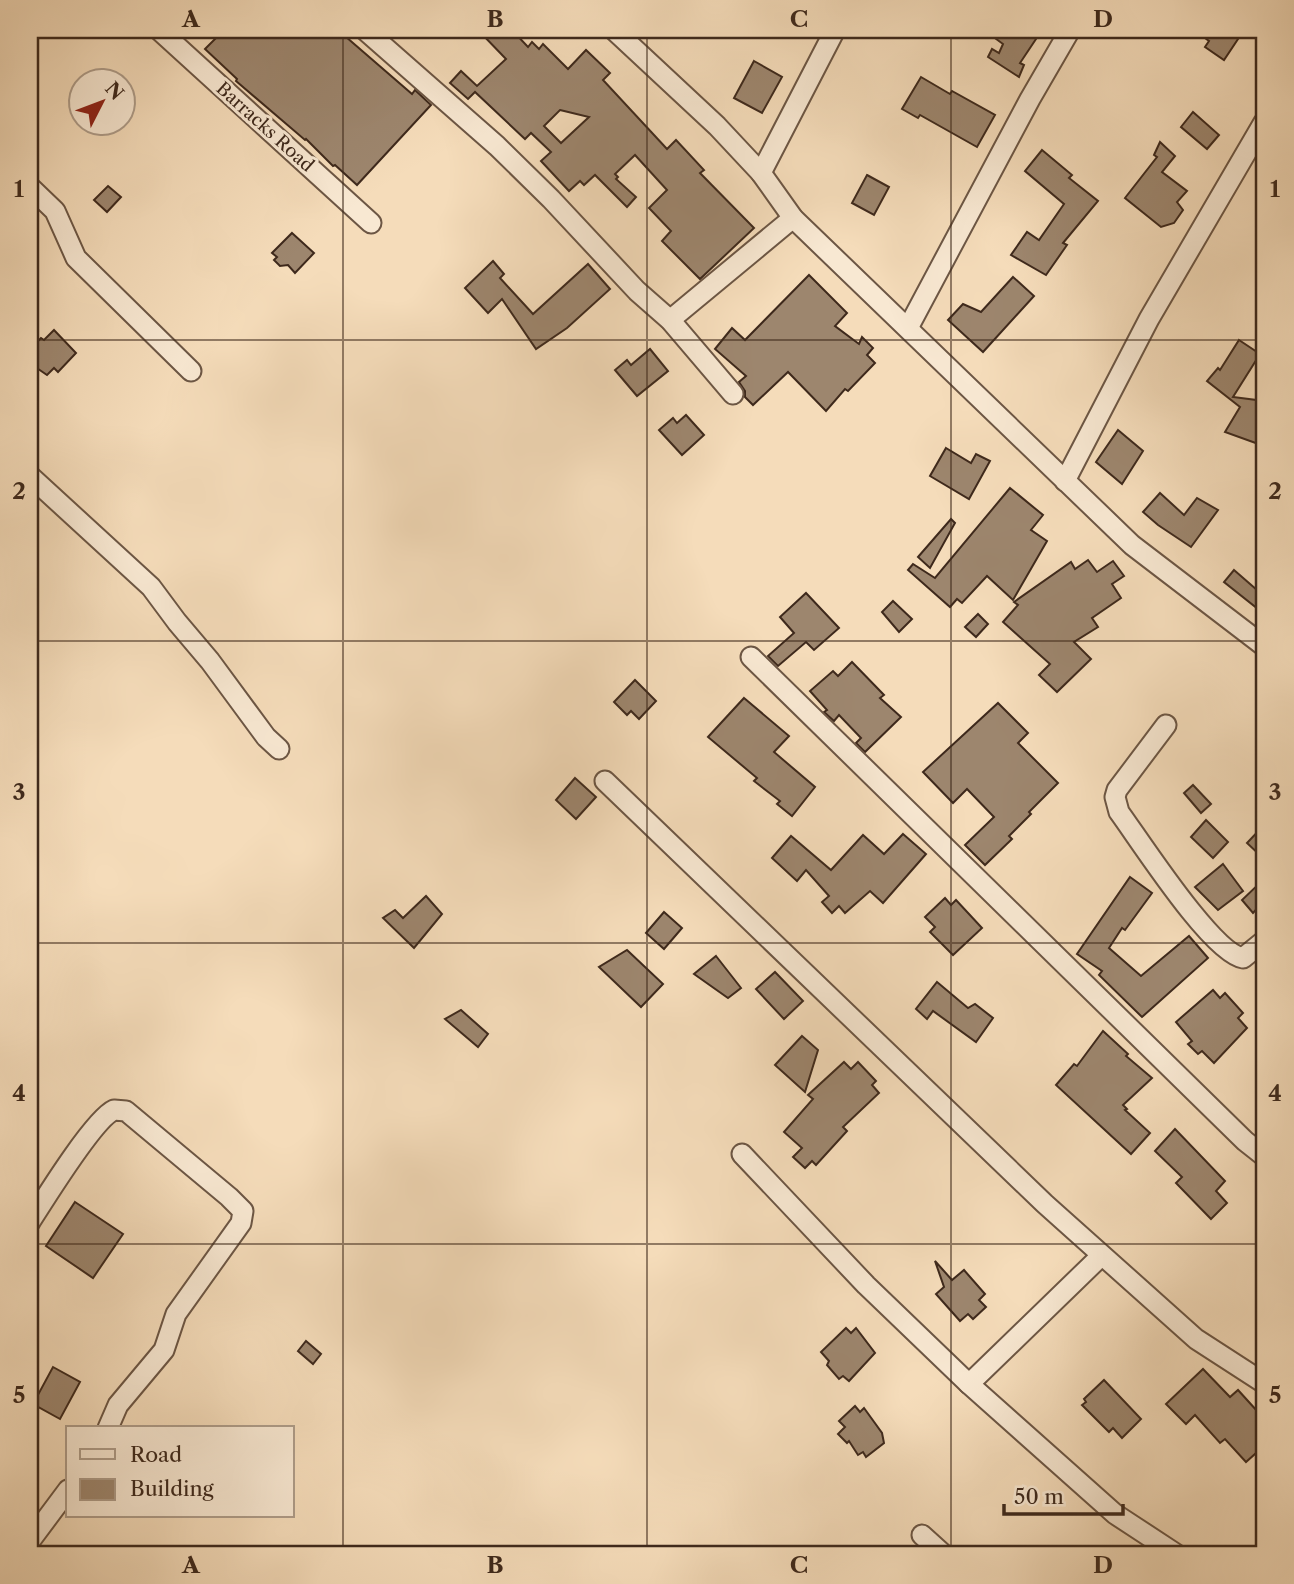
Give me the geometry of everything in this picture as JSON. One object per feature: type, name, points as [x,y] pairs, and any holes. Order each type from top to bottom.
[{"type":"street","name":"Barracks Road","points":[[159,30],[371,223]]},
{"type":"street","points":[[365,30],[497,146],[551,199],[637,291],[670,320],[733,394]]},
{"type":"street","points":[[614,30],[717,126],[761,173],[793,218],[1132,545],[1264,646]]},
{"type":"street","points":[[761,173],[835,30]]},
{"type":"street","points":[[908,328],[1030,99],[1070,30]]},
{"type":"street","points":[[1065,481],[1149,319],[1264,122]]},
{"type":"street","points":[[30,187],[55,211],[76,258],[191,371]]},
{"type":"street","points":[[670,320],[793,218]]},
{"type":"street","points":[[30,475],[151,587],[266,737],[279,749]]},
{"type":"street","points":[[751,657],[1235,1132],[1264,1156]]},
{"type":"street","points":[[1166,725],[1117,790],[1115,797],[1119,812],[1185,902],[1219,943],[1234,956],[1243,958],[1264,941]]},
{"type":"street","points":[[605,781],[1101,1256],[1196,1339],[1264,1383]]},
{"type":"street","points":[[30,1222],[66,1166],[103,1119],[114,1110],[126,1111],[243,1211],[241,1223],[176,1314],[164,1350],[118,1405],[109,1426]]},
{"type":"street","points":[[743,1154],[866,1285],[970,1384],[1115,1514],[1175,1554]]},
{"type":"street","points":[[970,1384],[1101,1256]]},
{"type":"street","points":[[30,1541],[66,1493]]},
{"type":"street","points":[[922,1535],[943,1554]]},
{"type":"building","points":[[224,30],[338,30],[412,94],[415,90],[431,105],[357,185],[236,81],[237,79],[205,49]]},
{"type":"building","points":[[478,30],[512,30],[528,47],[532,42],[539,49],[543,44],[568,69],[586,50],[610,73],[603,80],[667,149],[676,140],[704,170],[700,173],[754,228],[700,279],[662,241],[671,231],[649,208],[667,190],[635,155],[615,174],[618,177],[616,179],[636,197],[627,207],[595,175],[584,185],[580,181],[569,191],[541,161],[551,152],[531,133],[525,139],[475,92],[468,99],[450,83],[461,71],[477,86],[506,59]],"holes":[[[560,110],[589,117],[561,143],[544,126]]]},
{"type":"building","points":[[984,30],[1042,30],[1020,63],[1024,65],[1019,77],[988,57],[992,49],[999,53],[1003,44]]},
{"type":"building","points":[[1194,30],[1244,30],[1224,60],[1205,47],[1209,41]]},
{"type":"building","points":[[754,61],[782,77],[762,113],[734,98]]},
{"type":"building","points":[[921,77],[995,115],[977,147],[920,115],[918,118],[902,109]]},
{"type":"building","points":[[1193,112],[1219,135],[1207,149],[1181,127]]},
{"type":"building","points":[[1160,142],[1175,156],[1162,172],[1187,191],[1177,202],[1183,210],[1174,223],[1161,227],[1125,198],[1157,157],[1154,155]]},
{"type":"building","points":[[1042,150],[1072,175],[1069,178],[1098,201],[1063,243],[1067,245],[1046,275],[1011,255],[1027,232],[1039,240],[1064,204],[1025,171]]},
{"type":"building","points":[[867,175],[889,187],[874,215],[852,203]]},
{"type":"building","points":[[108,186],[121,197],[107,212],[94,200]]},
{"type":"building","points":[[292,233],[314,253],[295,273],[288,265],[280,266],[274,260],[277,257],[272,253]]},
{"type":"building","points":[[493,261],[504,274],[500,278],[533,314],[588,264],[610,289],[567,328],[536,349],[502,299],[488,313],[465,288]]},
{"type":"building","points":[[809,275],[847,313],[835,326],[859,344],[862,337],[873,348],[867,355],[875,363],[848,391],[845,389],[826,411],[788,372],[753,405],[745,397],[745,391],[739,382],[746,376],[715,349],[732,328],[745,340]]},
{"type":"building","points":[[1013,277],[1034,296],[983,352],[948,320],[963,304],[981,312]]},
{"type":"building","points":[[54,330],[76,353],[58,372],[54,368],[47,375],[31,364],[30,333],[38,341],[41,338],[44,340]]},
{"type":"building","points":[[1239,340],[1260,354],[1233,397],[1264,401],[1264,446],[1225,432],[1240,407],[1207,381],[1218,368],[1220,370]]},
{"type":"building","points":[[650,349],[668,371],[637,396],[615,370],[627,360],[631,365]]},
{"type":"building","points":[[686,415],[704,435],[682,455],[659,430],[673,418],[677,423]]},
{"type":"building","points":[[1118,430],[1143,451],[1122,484],[1096,462]]},
{"type":"building","points":[[946,448],[971,463],[976,454],[990,461],[969,499],[930,476]]},
{"type":"building","points":[[1010,488],[1043,515],[1031,530],[1047,541],[1013,600],[987,576],[962,603],[957,599],[950,607],[908,570],[913,564],[935,578]]},
{"type":"building","points":[[1160,493],[1184,515],[1197,498],[1218,510],[1191,547],[1143,512]]},
{"type":"building","points":[[951,519],[955,523],[930,568],[918,557]]},
{"type":"building","points":[[1088,560],[1097,572],[1113,561],[1124,576],[1112,584],[1121,598],[1092,618],[1098,627],[1074,642],[1091,659],[1057,692],[1039,675],[1050,664],[1003,622],[1018,605],[1014,602],[1071,562],[1075,569]]},
{"type":"building","points":[[1234,570],[1257,590],[1264,580],[1264,601],[1258,609],[1224,582]]},
{"type":"building","points":[[806,593],[839,628],[814,650],[806,642],[778,666],[768,656],[794,633],[780,617]]},
{"type":"building","points":[[893,601],[912,619],[899,632],[882,612]]},
{"type":"building","points":[[978,614],[988,624],[976,637],[965,627]]},
{"type":"building","points":[[852,662],[884,695],[880,698],[901,717],[865,752],[856,743],[861,738],[839,715],[834,721],[824,712],[827,710],[810,691],[833,671],[838,676]]},
{"type":"building","points":[[635,680],[656,701],[639,719],[631,711],[627,715],[614,702]]},
{"type":"building","points":[[744,698],[789,736],[774,752],[815,787],[792,816],[777,804],[780,801],[754,781],[757,778],[708,737]]},
{"type":"building","points":[[998,703],[1028,733],[1018,743],[1058,783],[1009,836],[1012,839],[985,865],[965,845],[994,817],[967,789],[953,803],[923,772]]},
{"type":"building","points":[[575,778],[596,797],[576,819],[556,800]]},
{"type":"building","points":[[1193,785],[1211,804],[1201,813],[1184,793]]},
{"type":"building","points":[[1206,820],[1228,842],[1213,858],[1191,837]]},
{"type":"building","points":[[1264,825],[1264,859],[1247,843]]},
{"type":"building","points":[[903,834],[926,854],[883,903],[870,891],[845,913],[839,906],[832,913],[822,902],[829,896],[806,870],[797,881],[772,858],[791,836],[831,870],[863,835],[884,854]]},
{"type":"building","points":[[1223,864],[1243,891],[1218,910],[1195,887]]},
{"type":"building","points":[[1130,877],[1152,893],[1109,948],[1141,976],[1189,936],[1208,958],[1142,1017],[1099,975],[1102,971],[1077,954]]},
{"type":"building","points":[[1264,879],[1264,901],[1253,913],[1242,900]]},
{"type":"building","points":[[426,896],[442,914],[414,948],[383,918],[395,910],[403,918]]},
{"type":"building","points":[[945,898],[951,905],[956,900],[982,928],[953,955],[930,932],[935,927],[925,917]]},
{"type":"building","points":[[664,912],[682,928],[664,949],[646,933]]},
{"type":"building","points":[[627,950],[663,984],[641,1007],[599,967]]},
{"type":"building","points":[[716,956],[741,988],[728,998],[694,974]]},
{"type":"building","points":[[775,972],[803,1001],[784,1019],[756,989]]},
{"type":"building","points":[[937,982],[968,1008],[975,1004],[993,1018],[976,1042],[933,1011],[927,1019],[916,1009]]},
{"type":"building","points":[[1213,990],[1220,998],[1225,993],[1243,1013],[1238,1018],[1247,1028],[1214,1063],[1202,1051],[1198,1054],[1188,1044],[1192,1041],[1176,1022]]},
{"type":"building","points":[[461,1010],[488,1034],[478,1047],[445,1019]]},
{"type":"building","points":[[1103,1031],[1128,1054],[1126,1056],[1152,1078],[1123,1105],[1150,1133],[1131,1154],[1056,1085],[1074,1064],[1077,1066]]},
{"type":"building","points":[[802,1036],[818,1050],[805,1092],[775,1065]]},
{"type":"building","points":[[844,1062],[851,1069],[858,1062],[876,1081],[872,1085],[879,1093],[843,1127],[847,1131],[816,1165],[812,1161],[805,1168],[793,1157],[802,1148],[784,1132],[813,1099],[808,1095]]},
{"type":"building","points":[[1175,1129],[1225,1181],[1216,1191],[1227,1203],[1211,1219],[1176,1183],[1182,1177],[1155,1151]]},
{"type":"building","points":[[75,1202],[123,1234],[93,1278],[46,1246]]},
{"type":"building","points":[[935,1261],[952,1280],[964,1270],[985,1294],[979,1300],[986,1307],[973,1319],[968,1314],[960,1321],[936,1294],[944,1287]]},
{"type":"building","points":[[846,1328],[851,1333],[856,1328],[875,1353],[849,1381],[843,1376],[839,1379],[827,1365],[829,1361],[821,1352]]},
{"type":"building","points":[[306,1341],[321,1354],[313,1364],[298,1351]]},
{"type":"building","points":[[53,1367],[80,1382],[60,1419],[33,1404]]},
{"type":"building","points":[[1203,1369],[1230,1397],[1238,1390],[1258,1412],[1264,1407],[1264,1464],[1255,1454],[1246,1462],[1225,1439],[1220,1443],[1195,1415],[1186,1424],[1166,1404]]},
{"type":"building","points":[[1104,1380],[1141,1419],[1122,1438],[1113,1428],[1109,1432],[1082,1405],[1086,1402],[1084,1399]]},
{"type":"building","points":[[855,1406],[860,1412],[864,1408],[882,1433],[884,1443],[866,1457],[863,1452],[858,1455],[849,1441],[847,1443],[838,1434],[845,1427],[839,1421]]}]
